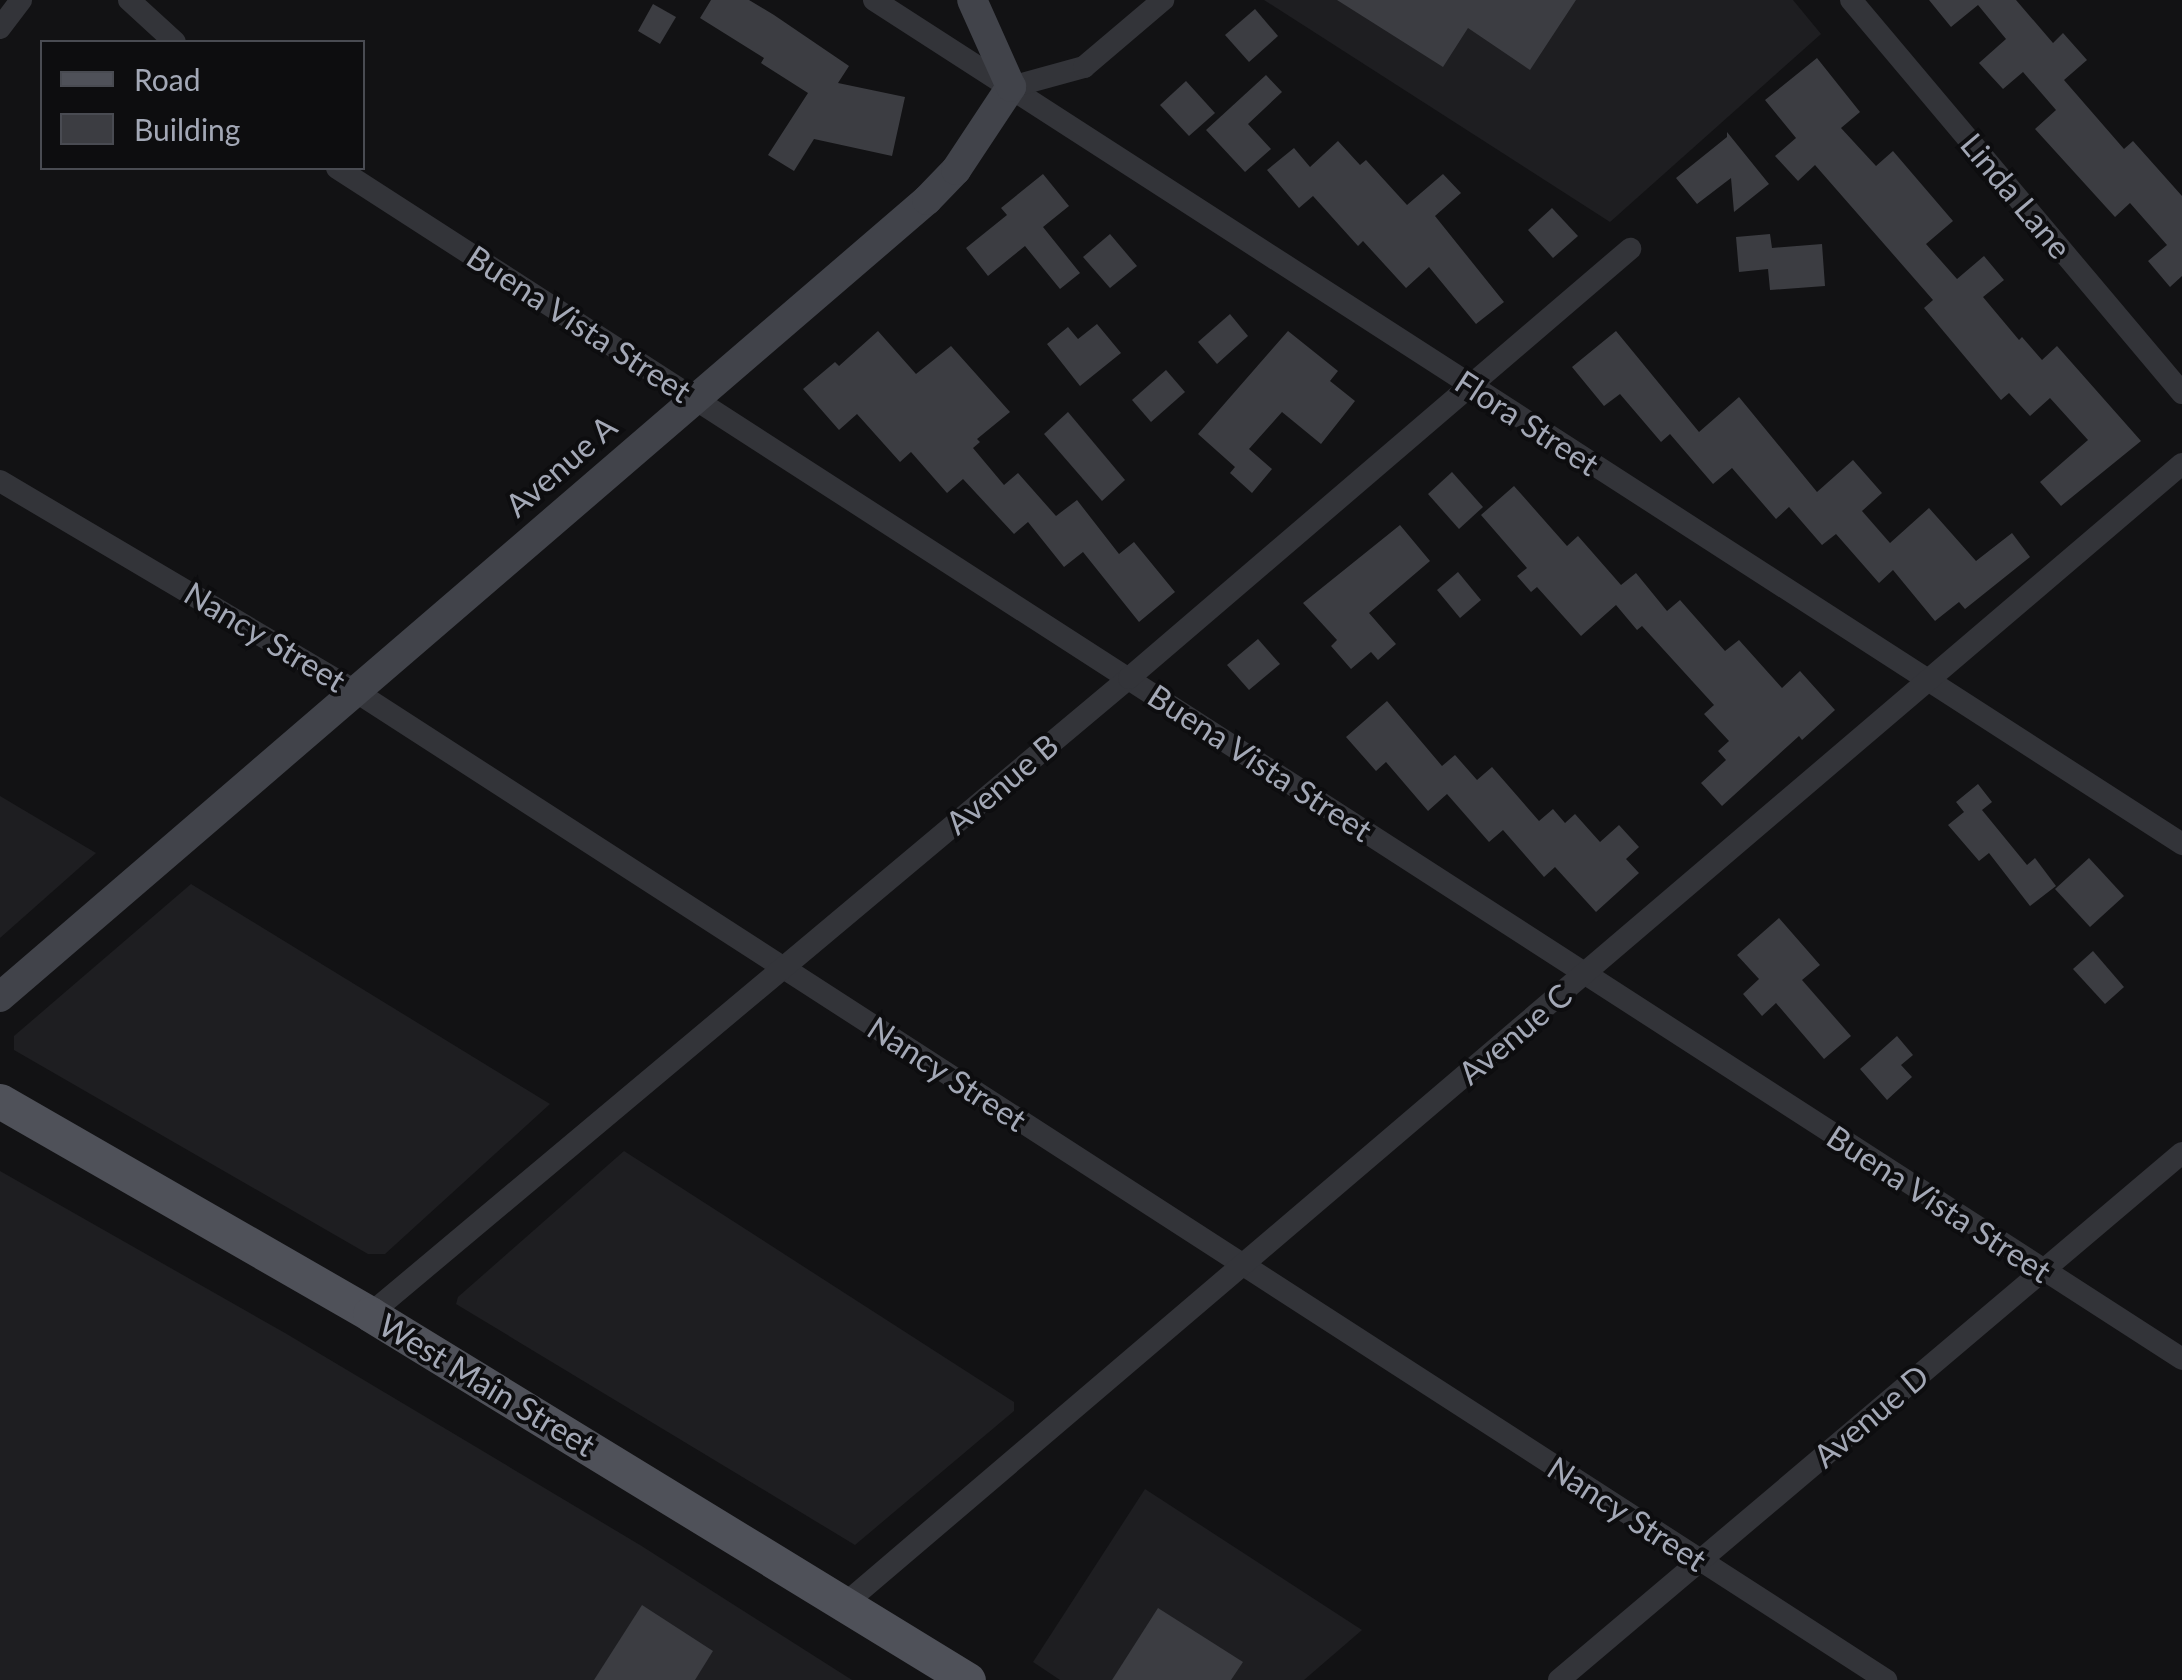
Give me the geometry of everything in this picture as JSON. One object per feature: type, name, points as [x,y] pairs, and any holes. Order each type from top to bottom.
[{"type":"main road","name":"West Main Street","points":[[0,1101],[370,1314],[848,1602],[968,1680]]},
{"type":"street","points":[[0,28],[21,0]]},
{"type":"street","points":[[129,0],[173,40]]},
{"type":"street","name":"Flora Street","points":[[874,0],[2182,844]]},
{"type":"street","points":[[972,0],[1010,87],[1084,67],[1163,0]]},
{"type":"street","name":"Linda Lane","points":[[1851,0],[2182,393]]},
{"type":"street","name":"Avenue A","points":[[0,997],[927,200],[956,170],[1010,87]]},
{"type":"street","name":"Buena Vista Street","points":[[340,170],[2182,1359]]},
{"type":"street","name":"Avenue B","points":[[370,1314],[1129,678],[1630,249]]},
{"type":"street","name":"Avenue C","points":[[848,1602],[2182,464]]},
{"type":"street","name":"Nancy Street","points":[[0,480],[354,690],[1886,1680]]},
{"type":"street","name":"Avenue D","points":[[1559,1680],[2182,1152]]},
{"type":"shaded area","points":[[1264,0],[1793,0],[1821,34],[1610,222]]},
{"type":"shaded area","points":[[0,796],[96,853],[0,938]]},
{"type":"shaded area","points":[[191,884],[550,1104],[385,1254],[368,1254],[14,1050],[14,1036]]},
{"type":"shaded area","points":[[624,1151],[1014,1402],[1014,1411],[855,1545],[456,1304],[458,1297]]},
{"type":"shaded area","points":[[0,1171],[285,1333],[640,1545],[852,1680],[0,1680]]},
{"type":"shaded area","points":[[1145,1489],[1362,1630],[1304,1680],[1060,1680],[1033,1662]]},
{"type":"building","points":[[711,0],[749,0],[774,15],[849,66],[838,83],[905,97],[892,156],[814,139],[794,171],[768,155],[808,93],[761,63],[764,58],[700,18]]},
{"type":"building","points":[[1337,0],[1576,0],[1530,70],[1468,28],[1443,67]]},
{"type":"building","points":[[1929,0],[2016,0],[2053,43],[2063,33],[2087,60],[2064,80],[2124,149],[2133,141],[2182,196],[2182,276],[2170,287],[2148,261],[2167,245],[2130,203],[2115,217],[2035,129],[2056,110],[2023,72],[2003,89],[1979,63],[2006,39],[1978,5],[1951,27]]},
{"type":"building","points":[[653,4],[676,17],[660,44],[638,31]]},
{"type":"building","points":[[1255,9],[1278,36],[1249,62],[1225,35]]},
{"type":"building","points":[[1817,58],[1860,112],[1841,128],[1876,166],[1893,151],[1953,221],[1926,244],[1957,279],[1984,256],[2004,280],[1983,297],[2019,340],[2022,337],[2042,360],[2057,346],[2141,441],[2061,506],[2040,482],[2088,440],[2050,398],[2030,416],[2009,393],[2001,400],[1924,308],[1933,300],[1815,165],[1798,181],[1775,156],[1796,138],[1765,100]]},
{"type":"building","points":[[1266,75],[1282,92],[1248,124],[1271,149],[1245,172],[1206,130]]},
{"type":"building","points":[[1186,81],[1215,113],[1189,136],[1160,105]]},
{"type":"building","points":[[1727,132],[1769,184],[1734,212],[1731,178],[1697,204],[1676,178],[1727,137]]},
{"type":"building","points":[[1338,141],[1360,165],[1366,160],[1407,205],[1443,174],[1461,193],[1435,216],[1504,302],[1476,324],[1429,267],[1406,288],[1363,241],[1358,246],[1313,196],[1299,208],[1267,170],[1294,148],[1310,167]]},
{"type":"building","points":[[1043,174],[1069,206],[1043,227],[1080,273],[1060,289],[1025,246],[988,276],[966,248],[1007,215],[1001,208]]},
{"type":"building","points":[[1552,208],[1578,236],[1553,258],[1528,230]]},
{"type":"building","points":[[1110,234],[1137,266],[1110,288],[1083,257]]},
{"type":"building","points":[[1770,234],[1772,248],[1822,244],[1825,286],[1770,290],[1768,269],[1739,272],[1736,237]]},
{"type":"building","points":[[1230,314],[1248,336],[1217,364],[1198,342]]},
{"type":"building","points":[[1097,324],[1121,353],[1080,386],[1047,344],[1068,327],[1078,339]]},
{"type":"building","points":[[878,331],[916,374],[951,346],[1010,412],[977,439],[980,442],[973,448],[1004,485],[1018,473],[1056,516],[1077,500],[1119,554],[1134,542],[1175,592],[1139,622],[1083,552],[1064,567],[1028,522],[1014,534],[963,479],[947,493],[911,452],[900,462],[857,414],[839,430],[803,389],[835,362],[839,366]]},
{"type":"building","points":[[1288,331],[1338,371],[1330,381],[1355,401],[1321,444],[1282,412],[1249,449],[1272,469],[1252,493],[1230,473],[1235,467],[1198,434]]},
{"type":"building","points":[[1616,331],[1699,432],[1739,397],[1817,492],[1853,460],[1882,493],[1862,511],[1890,543],[1929,508],[1976,561],[2012,533],[2030,557],[1965,609],[1959,602],[1935,621],[1893,570],[1879,583],[1836,534],[1822,545],[1789,507],[1776,519],[1732,468],[1713,484],[1670,434],[1661,442],[1620,394],[1604,406],[1572,367]]},
{"type":"building","points":[[1166,370],[1185,392],[1151,422],[1132,400]]},
{"type":"building","points":[[1068,412],[1125,480],[1102,501],[1044,434]]},
{"type":"building","points":[[1452,472],[1483,507],[1459,529],[1428,494]]},
{"type":"building","points":[[1514,486],[1567,546],[1578,536],[1621,585],[1636,573],[1667,611],[1680,600],[1725,651],[1739,640],[1782,688],[1800,671],[1835,710],[1802,740],[1799,736],[1722,806],[1701,783],[1726,760],[1718,751],[1729,741],[1704,714],[1714,705],[1642,626],[1637,630],[1616,605],[1581,636],[1537,587],[1531,592],[1517,576],[1527,568],[1481,515]]},
{"type":"building","points":[[1400,525],[1430,561],[1369,613],[1396,644],[1378,660],[1371,652],[1351,669],[1331,646],[1337,640],[1303,603]]},
{"type":"building","points":[[1458,572],[1481,600],[1460,618],[1437,590]]},
{"type":"building","points":[[1258,639],[1280,664],[1249,690],[1227,665]]},
{"type":"building","points":[[1387,701],[1442,766],[1455,755],[1477,780],[1492,767],[1539,821],[1553,809],[1565,823],[1575,814],[1600,842],[1619,825],[1639,847],[1626,859],[1639,873],[1596,912],[1555,867],[1544,877],[1503,830],[1489,842],[1447,794],[1428,811],[1386,762],[1376,771],[1346,737]]},
{"type":"building","points":[[1978,784],[1992,802],[1982,810],[2027,865],[2035,858],[2056,886],[2030,906],[1989,853],[1979,861],[1948,825],[1964,812],[1956,802]]},
{"type":"building","points":[[2089,858],[2124,896],[2090,927],[2055,889]]},
{"type":"building","points":[[1779,918],[1820,965],[1802,980],[1851,1036],[1824,1059],[1776,1003],[1762,1016],[1743,994],[1759,979],[1737,955]]},
{"type":"building","points":[[2093,951],[2124,987],[2105,1004],[2073,969]]},
{"type":"building","points":[[1897,1036],[1913,1055],[1901,1065],[1912,1077],[1887,1100],[1860,1069]]},
{"type":"building","points":[[642,1605],[713,1651],[695,1680],[594,1680]]},
{"type":"building","points":[[1158,1608],[1243,1662],[1231,1680],[1112,1680]]}]
